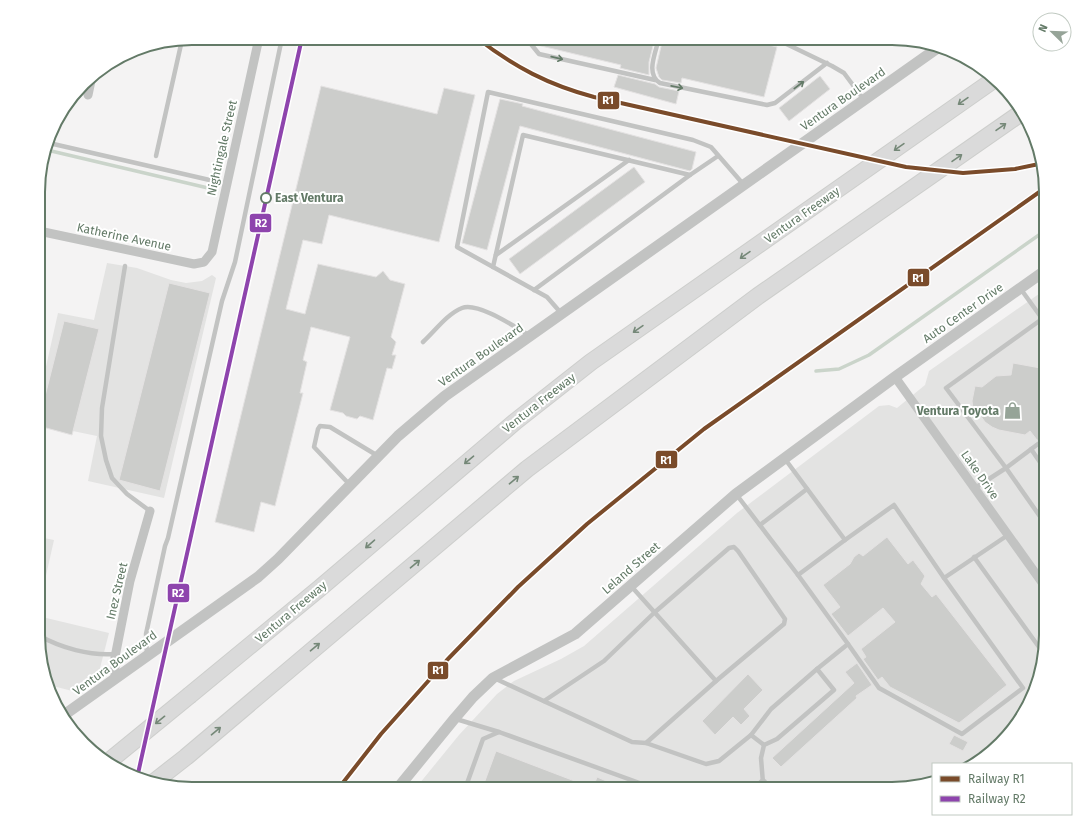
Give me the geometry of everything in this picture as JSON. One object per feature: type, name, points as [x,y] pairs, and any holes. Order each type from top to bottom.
[{"type":"highway","name":"Ventura Freeway","points":[[113,758],[320,588],[516,421],[591,362],[990,83]]},
{"type":"highway","points":[[159,778],[186,757],[526,470],[758,296],[1017,116]]},
{"type":"street","name":"Nightingale Street","points":[[204,262],[212,252],[257,45]]},
{"type":"street","name":"Ventura Boulevard","points":[[68,713],[147,655],[258,577],[278,559],[415,420],[445,396],[934,51]]},
{"type":"street","points":[[88,95],[90,86]]},
{"type":"street","name":"Katherine Avenue","points":[[45,232],[194,264],[204,262]]},
{"type":"street","name":"Auto Center Drive","points":[[895,377],[1039,275]]},
{"type":"street","name":"Leland Street","points":[[403,782],[473,697],[493,678],[575,634],[736,494],[895,377]]},
{"type":"street","name":"Lake Drive","points":[[895,377],[1039,578]]},
{"type":"street","name":"Inez Street","points":[[116,678],[115,654],[130,581],[150,511]]},
{"type":"lane","points":[[156,156],[181,45]]},
{"type":"lane","points":[[147,655],[146,634],[164,546],[168,538],[223,296],[235,262],[281,45]]},
{"type":"lane","points":[[532,45],[539,54],[655,80],[660,83],[767,105],[775,103],[827,63]]},
{"type":"lane","points":[[655,80],[652,74],[652,69],[657,45]]},
{"type":"lane","points":[[789,45],[827,63],[844,73],[864,100]]},
{"type":"lane","points":[[562,314],[547,297],[457,247],[488,92],[693,140],[711,147],[744,185]]},
{"type":"lane","points":[[493,267],[523,135],[690,175]]},
{"type":"lane","points":[[53,144],[226,184]]},
{"type":"lane","points":[[534,290],[718,156]]},
{"type":"lane","points":[[496,255],[629,160]]},
{"type":"lane","points":[[125,266],[102,408],[101,436],[106,460],[112,478],[127,494],[150,511]]},
{"type":"lane","points":[[1020,288],[1039,315]]},
{"type":"lane","points":[[423,342],[450,316],[462,308],[471,306],[495,315],[531,335]]},
{"type":"lane","points":[[1039,321],[946,388],[1039,515]]},
{"type":"lane","points":[[350,485],[314,447],[318,428],[320,426],[330,427],[378,456]]},
{"type":"lane","points":[[975,488],[1006,468],[1038,444]]},
{"type":"lane","points":[[1031,449],[1039,461]]},
{"type":"lane","points":[[785,458],[845,540]]},
{"type":"lane","points":[[760,525],[807,488]]},
{"type":"lane","points":[[736,494],[798,575],[879,688],[962,734],[1023,688],[894,506],[798,575]]},
{"type":"lane","points":[[944,578],[1008,535]]},
{"type":"lane","points":[[544,701],[604,661],[655,612],[729,548],[734,547],[785,619],[784,624],[716,681],[646,743]]},
{"type":"lane","points":[[974,557],[1039,647]]},
{"type":"lane","points":[[631,586],[716,681]]},
{"type":"lane","points":[[45,639],[51,642],[95,654],[115,654]]},
{"type":"lane","points":[[493,678],[632,742],[646,743],[706,764],[719,762],[751,735],[771,709],[848,644]]},
{"type":"lane","points":[[764,745],[777,739],[834,690],[817,669]]},
{"type":"lane","points":[[455,718],[499,732],[637,782]]},
{"type":"lane","points":[[468,782],[483,739],[499,732]]},
{"type":"lane","points":[[751,735],[764,745]]},
{"type":"lane","points":[[760,782],[761,758],[764,745]]},
{"type":"shaded area","points":[[107,263],[137,268],[171,280],[186,283],[202,281],[212,275],[216,278],[164,498],[88,481],[97,436],[45,425],[45,371],[58,313],[94,320]]},
{"type":"shaded area","points":[[1039,294],[1038,654],[1034,673],[1024,700],[1009,724],[996,739],[981,752],[963,763],[932,763],[932,776],[901,782],[421,782],[459,735],[497,694],[514,681],[561,659],[584,646],[737,513],[879,406],[889,405],[897,408],[925,385],[929,371]]},
{"type":"shaded area","points":[[45,538],[54,540],[45,580]]},
{"type":"shaded area","points":[[45,618],[109,633],[98,676],[92,686],[76,692],[54,686],[46,654]]},
{"type":"building","points":[[537,45],[653,45],[649,62],[649,75],[620,68],[621,65]]},
{"type":"building","points":[[661,45],[769,45],[777,47],[764,97],[682,78],[681,83],[662,80],[659,77],[656,68]]},
{"type":"building","points":[[618,75],[655,84],[659,87],[679,91],[676,104],[614,87]]},
{"type":"building","points":[[820,76],[830,89],[789,121],[779,108]]},
{"type":"building","points":[[321,86],[437,114],[444,88],[475,95],[439,242],[329,215],[322,244],[303,240],[286,309],[305,314],[318,264],[376,277],[383,271],[390,280],[405,284],[391,337],[396,342],[392,355],[396,355],[392,369],[387,368],[373,420],[360,416],[357,419],[346,416],[343,413],[330,410],[350,337],[311,327],[303,360],[307,362],[300,393],[303,393],[275,506],[261,502],[254,532],[215,522]]},
{"type":"building","points":[[500,99],[696,152],[692,169],[690,171],[520,126],[487,250],[462,243]]},
{"type":"building","points":[[634,167],[645,182],[520,274],[509,259]]},
{"type":"building","points":[[169,283],[210,293],[160,491],[119,480]]},
{"type":"building","points":[[64,321],[99,329],[72,435],[45,428],[45,396]]},
{"type":"building","points":[[1013,363],[1039,368],[1039,440],[1030,431],[1025,435],[999,430],[985,422],[980,415],[974,416],[972,401],[975,386],[982,387],[996,376],[1011,375]]},
{"type":"building","points":[[887,537],[908,564],[913,560],[925,576],[921,584],[932,597],[936,594],[1007,685],[959,723],[890,687],[882,677],[878,680],[863,659],[866,657],[861,649],[895,622],[883,608],[848,636],[831,614],[840,607],[823,585],[850,564],[854,557],[859,553],[863,556]]},
{"type":"building","points":[[857,663],[872,685],[856,696],[857,698],[781,767],[772,758],[854,683],[845,672]]},
{"type":"building","points":[[748,674],[763,690],[744,709],[750,716],[741,725],[733,717],[715,735],[702,721]]},
{"type":"building","points":[[954,735],[968,742],[963,751],[949,744]]},
{"type":"building","points":[[496,751],[577,782],[485,782]]},
{"type":"building","points":[[597,777],[609,782],[595,782]]},
{"type":"waterway","points":[[51,151],[208,188]]},
{"type":"waterway","points":[[816,371],[839,369],[869,355],[1039,235]]},
{"type":"railway","points":[[138,772],[242,310]]},
{"type":"rail line","name":"R2","points":[[138,772],[300,45]]},
{"type":"rail line","name":"R1","points":[[487,45],[532,74],[562,87],[594,97],[906,167],[963,173],[1015,169],[1036,165]]},
{"type":"rail line","name":"R1","points":[[343,782],[381,734],[447,660],[518,587],[587,524],[704,429],[1039,192]]},
{"type":"place","name":"East Ventura","points":[[266,198]]},
{"type":"place","name":"Ventura Toyota","points":[[1012,411]]}]
